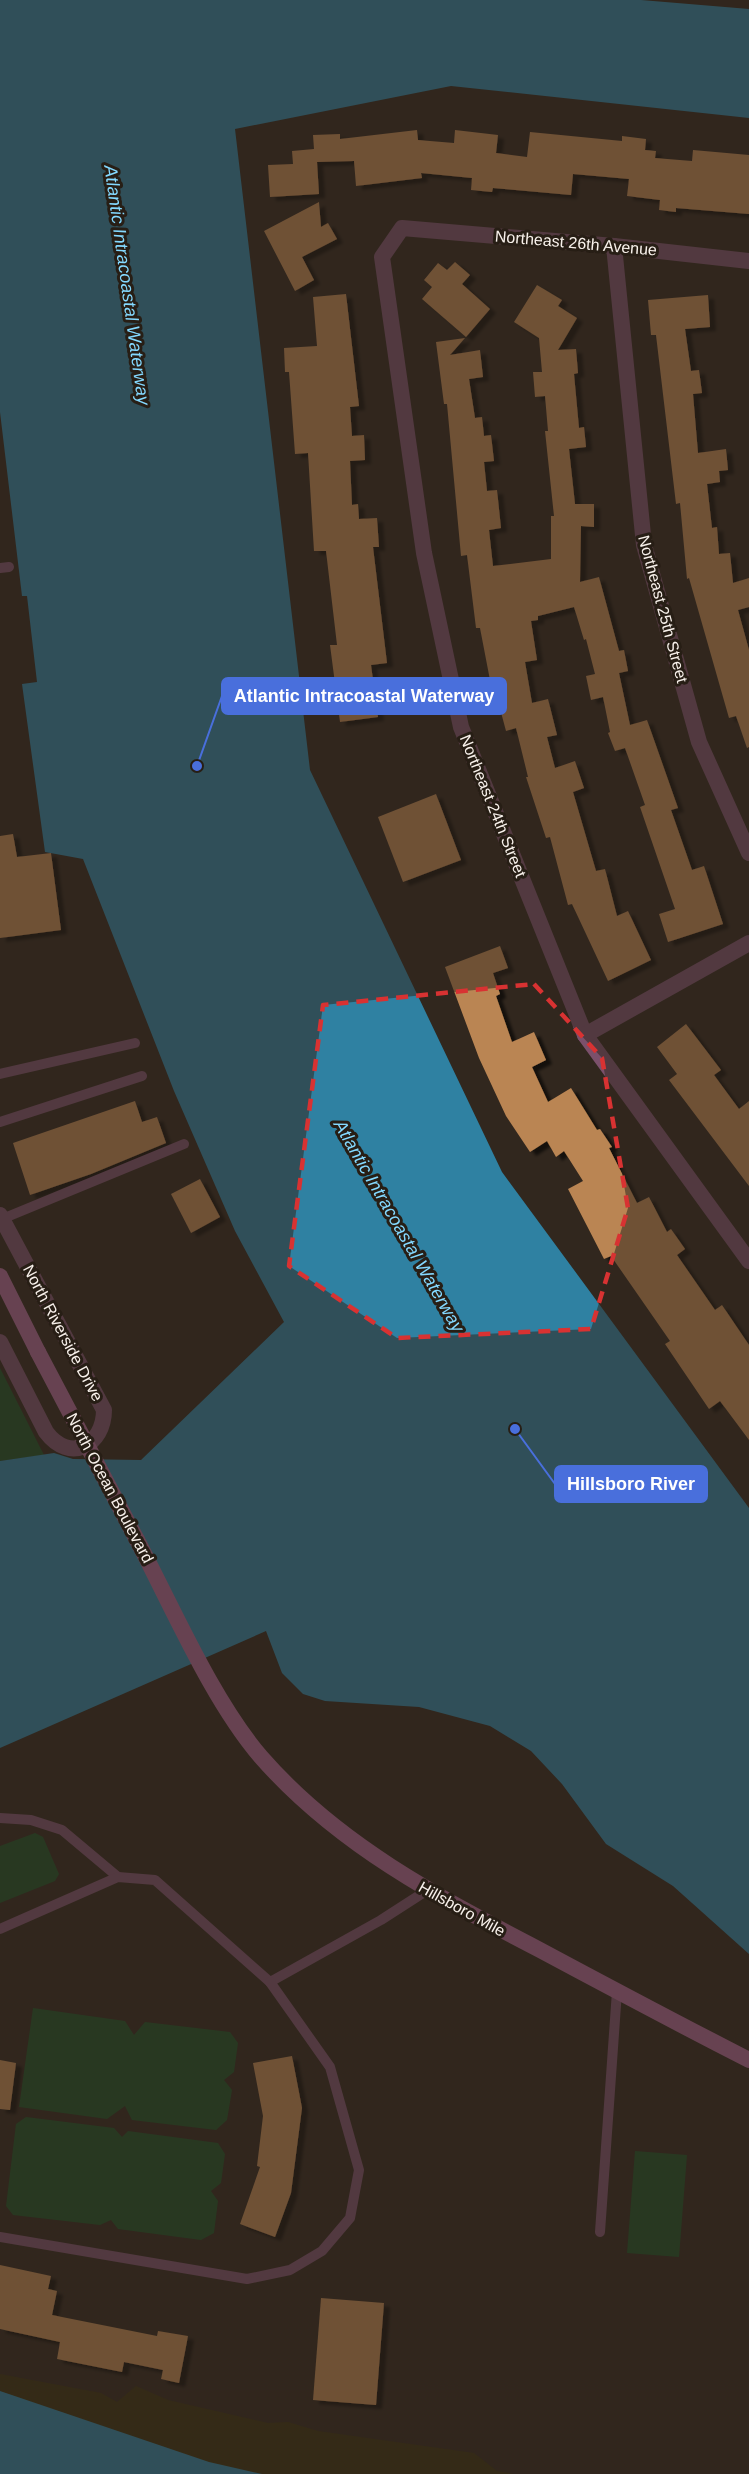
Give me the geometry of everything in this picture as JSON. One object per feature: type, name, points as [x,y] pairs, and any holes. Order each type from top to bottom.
[{"type":"main road","name":"North Ocean Boulevard","points":[[0,1276],[221,1699]]},
{"type":"main road","name":"Hillsboro Mile","points":[[221,1699],[260,1756],[307,1803],[365,1850],[426,1891],[749,2060]]},
{"type":"street","name":"Northeast 26th Avenue","points":[[402,228],[614,246],[749,261]]},
{"type":"street","name":"Northeast 24th Street","points":[[402,228],[382,257],[424,553],[461,727],[585,1035],[749,1261]]},
{"type":"street","name":"Northeast 25th Street","points":[[614,246],[644,545],[699,742],[749,853]]},
{"type":"street","points":[[585,1035],[749,943]]},
{"type":"street","name":"North Riverside Drive","points":[[0,1342],[46,1432],[55,1444],[70,1449],[81,1446],[99,1433],[104,1424],[104,1410],[1,1217]]},
{"type":"lane","points":[[0,1074],[135,1043]]},
{"type":"lane","points":[[0,1122],[142,1076]]},
{"type":"lane","points":[[1,1217],[184,1144]]},
{"type":"lane","points":[[0,1818],[31,1821],[62,1830],[118,1877]]},
{"type":"lane","points":[[0,1929],[118,1877],[155,1880],[270,1982],[330,2067],[359,2170],[350,2218],[322,2251],[290,2270],[247,2278],[0,2237]]},
{"type":"lane","points":[[270,1982],[381,1920],[426,1891]]},
{"type":"lane","points":[[600,2232],[617,1991]]},
{"type":"highlighted area","points":[[534,984],[602,1058],[628,1208],[591,1329],[397,1338],[289,1266],[323,1005]]},
{"type":"green space","points":[[0,1368],[44,1455],[0,1461]]},
{"type":"green space","points":[[35,1833],[43,1837],[59,1874],[55,1881],[0,1903],[0,1846]]},
{"type":"green space","points":[[33,2008],[125,2021],[134,2035],[145,2022],[230,2032],[238,2043],[234,2072],[224,2080],[232,2090],[227,2120],[216,2130],[132,2120],[125,2106],[107,2119],[19,2107]]},
{"type":"green space","points":[[26,2117],[114,2128],[122,2137],[128,2131],[218,2143],[225,2154],[221,2183],[211,2191],[218,2201],[214,2233],[201,2240],[118,2229],[111,2220],[100,2225],[13,2215],[6,2206],[16,2124]]},
{"type":"green space","points":[[635,2151],[687,2155],[679,2257],[627,2253]]},
{"type":"sand","points":[[0,2374],[101,2393],[117,2402],[136,2386],[168,2400],[268,2423],[288,2422],[318,2431],[474,2453],[497,2471],[514,2474],[0,2474]]},
{"type":"water","points":[[0,0],[641,0],[749,9],[749,118],[451,86],[235,129],[310,770],[502,1172],[749,1508],[749,1954],[673,1886],[606,1844],[562,1784],[531,1751],[490,1726],[419,1707],[325,1701],[303,1694],[282,1673],[266,1631],[0,1748],[0,1461],[54,1453],[73,1459],[141,1460],[284,1322],[235,1231],[174,1091],[83,859],[45,852],[22,684],[37,682],[27,596],[22,596],[0,412]]},
{"type":"water","points":[[0,2391],[209,2462],[262,2474],[0,2474]]},
{"type":"building","points":[[417,130],[418,140],[454,143],[455,130],[498,135],[496,153],[527,157],[530,132],[622,141],[622,136],[646,139],[645,150],[656,151],[655,158],[692,161],[693,150],[749,155],[749,214],[676,208],[676,212],[659,210],[660,200],[627,196],[629,179],[573,174],[571,195],[493,188],[492,192],[471,190],[472,178],[421,173],[422,178],[356,186],[354,161],[317,162],[319,194],[270,197],[268,165],[293,164],[292,151],[314,149],[313,135],[340,134],[340,139]]},
{"type":"building","points":[[319,202],[321,227],[328,223],[337,239],[302,257],[314,280],[295,291],[264,231]]},
{"type":"building","points":[[455,262],[470,275],[462,284],[490,309],[466,337],[422,299],[432,287],[424,280],[438,263],[447,270]]},
{"type":"building","points":[[537,285],[562,300],[558,306],[577,318],[558,350],[576,349],[578,373],[574,374],[579,428],[584,427],[586,447],[569,449],[575,504],[594,504],[594,527],[581,526],[580,582],[599,577],[619,651],[624,650],[628,671],[619,673],[630,725],[647,720],[678,808],[671,810],[692,870],[704,866],[723,924],[668,942],[659,914],[675,909],[640,807],[645,805],[625,748],[615,751],[608,733],[610,732],[603,697],[591,700],[586,676],[595,674],[586,639],[584,640],[574,607],[538,616],[538,620],[531,621],[537,660],[525,662],[532,703],[548,699],[557,735],[547,737],[555,768],[575,761],[584,788],[573,792],[596,871],[605,869],[617,916],[628,911],[651,960],[608,981],[572,904],[568,905],[550,837],[546,838],[526,777],[528,777],[516,728],[506,731],[498,701],[494,701],[480,628],[476,628],[467,555],[461,556],[447,404],[444,404],[436,342],[465,338],[450,355],[480,350],[483,377],[469,379],[475,418],[482,417],[484,436],[491,435],[494,461],[484,462],[487,491],[497,490],[501,528],[489,530],[493,566],[551,559],[551,516],[554,516],[545,431],[548,431],[545,396],[535,397],[533,372],[542,372],[539,338],[514,322]]},
{"type":"building","points":[[346,294],[359,406],[350,407],[352,436],[364,435],[365,460],[350,461],[352,505],[358,504],[359,519],[377,518],[379,547],[373,547],[387,663],[371,665],[378,717],[340,722],[330,645],[337,645],[326,551],[314,551],[308,453],[295,454],[289,372],[285,372],[284,348],[317,346],[313,297]]},
{"type":"building","points":[[708,295],[710,327],[685,329],[691,371],[699,370],[702,393],[693,394],[698,453],[726,449],[728,470],[719,471],[720,482],[707,484],[712,528],[717,527],[719,554],[730,553],[733,583],[749,578],[749,607],[738,610],[749,650],[749,747],[747,748],[736,716],[729,718],[689,578],[687,579],[680,503],[676,504],[656,335],[651,335],[648,300]]},
{"type":"building","points":[[436,794],[461,860],[403,882],[378,817]]},
{"type":"building","points":[[13,834],[17,857],[51,853],[61,930],[0,938],[0,836]]},
{"type":"building","points":[[500,946],[508,968],[493,973],[500,994],[496,996],[512,1042],[534,1032],[546,1060],[532,1067],[548,1102],[571,1088],[597,1130],[600,1129],[612,1147],[609,1148],[637,1203],[649,1197],[667,1232],[671,1229],[685,1249],[677,1255],[715,1310],[722,1305],[749,1345],[749,1440],[720,1401],[709,1409],[665,1344],[670,1341],[611,1256],[604,1259],[568,1189],[583,1181],[564,1151],[556,1157],[547,1141],[530,1152],[506,1116],[479,1058],[445,967]]},
{"type":"building","points":[[686,1024],[721,1070],[714,1075],[739,1109],[749,1101],[749,1186],[669,1080],[677,1074],[657,1047]]},
{"type":"building","points":[[135,1101],[142,1122],[157,1117],[166,1143],[91,1174],[30,1195],[13,1143]]},
{"type":"building","points":[[200,1179],[220,1217],[191,1233],[171,1194]]},
{"type":"building","points":[[292,2056],[302,2108],[291,2193],[275,2237],[240,2224],[260,2167],[257,2166],[263,2116],[253,2063]]},
{"type":"building","points":[[0,2060],[16,2063],[10,2110],[0,2109]]},
{"type":"building","points":[[0,2265],[51,2276],[48,2289],[57,2291],[52,2315],[157,2336],[158,2331],[188,2336],[179,2383],[161,2379],[163,2370],[124,2362],[122,2372],[57,2359],[60,2342],[0,2329]]},
{"type":"building","points":[[321,2298],[384,2303],[376,2405],[313,2400]]},
{"type":"place","name":"Atlantic Intracoastal Waterway","points":[[197,766]]},
{"type":"place","name":"Hillsboro River","points":[[515,1429]]}]
